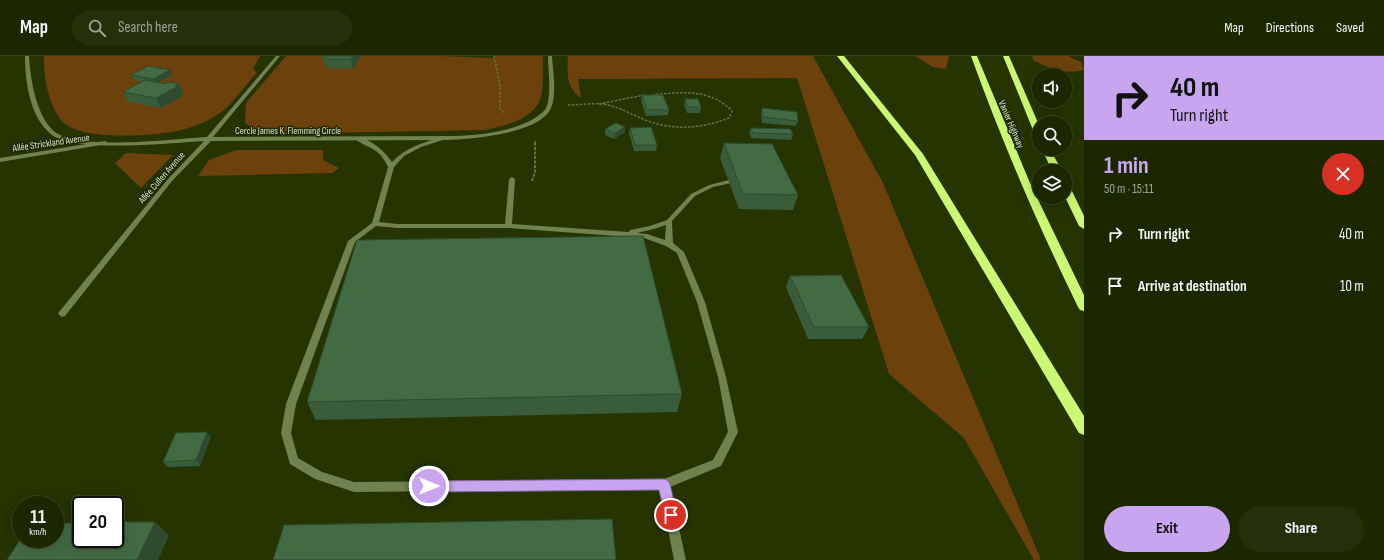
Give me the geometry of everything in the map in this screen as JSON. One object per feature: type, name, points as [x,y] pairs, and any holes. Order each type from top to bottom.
[{"type":"highway","points":[[840,56],[919,154],[1084,428]]},
{"type":"highway","name":"Vanier Highway","points":[[974,56],[1016,161],[1051,240],[1084,307]]},
{"type":"highway","name":"Vanier Highway","points":[[1006,56],[1032,118]]},
{"type":"highway","points":[[1072,201],[1084,226]]},
{"type":"street","name":"Cercle James K. Flemming Circle","points":[[27,56],[26,73],[40,116],[47,126],[55,135],[74,141],[105,144],[210,139],[478,137],[501,133],[537,119],[548,111],[550,104]]},
{"type":"street","name":"Allée Cullen Avenue","points":[[62,314],[170,180],[210,139],[278,56]]},
{"type":"street","points":[[550,56],[550,104]]},
{"type":"street","points":[[375,224],[398,226],[508,226],[645,236],[669,244],[680,252],[700,302],[722,377],[733,432],[718,463],[664,484],[354,487],[319,476],[294,461],[286,433],[291,404],[352,241],[375,224],[391,167],[402,155],[419,146],[444,138]]},
{"type":"street","points":[[358,139],[382,151],[388,158],[391,167]]},
{"type":"street","name":"Allée Strickland Avenue","points":[[0,160],[105,144]]},
{"type":"street","points":[[508,226],[512,179]]},
{"type":"street","points":[[623,234],[652,228],[669,221],[692,195],[710,186],[729,182]]},
{"type":"street","points":[[669,221],[669,244]]},
{"type":"street","points":[[664,484],[680,560]]},
{"type":"path","points":[[550,104],[599,104],[640,96],[699,93],[710,95],[722,100],[732,111],[729,118],[720,122],[700,126],[674,127],[654,124],[622,109],[599,104]]},
{"type":"shaded area","points":[[44,56],[260,56],[253,69],[257,73],[225,109],[209,120],[172,132],[148,135],[117,136],[87,133],[74,129],[65,124],[59,118],[48,92]]},
{"type":"shaded area","points":[[286,56],[440,56],[494,58],[494,56],[543,56],[542,92],[537,105],[526,116],[510,123],[486,130],[262,134],[245,123],[246,103]]},
{"type":"shaded area","points":[[568,56],[813,56],[883,183],[1041,560],[1034,560],[964,438],[889,374],[797,78],[578,79],[581,98],[572,90],[568,80]]},
{"type":"shaded area","points":[[915,56],[949,57],[946,69],[933,67]]},
{"type":"shaded area","points":[[1032,56],[1068,56],[1081,62],[1084,70],[1072,72],[1072,68],[1052,68],[1034,61]]},
{"type":"shaded area","points":[[236,150],[323,150],[323,160],[339,168],[332,173],[198,176],[209,160]]},
{"type":"shaded area","points":[[126,153],[173,155],[141,188],[115,163]]},
{"type":"building","points":[[327,56],[353,56],[351,59],[325,59]]},
{"type":"building","points":[[148,66],[170,70],[153,79],[131,75]]},
{"type":"building","points":[[145,80],[165,84],[169,82],[179,83],[175,85],[178,86],[156,98],[123,92]]},
{"type":"building","points":[[642,95],[663,95],[669,110],[647,110]]},
{"type":"building","points":[[685,99],[698,99],[701,107],[688,107]]},
{"type":"building","points":[[762,108],[797,112],[798,121],[763,117]]},
{"type":"building","points":[[616,123],[625,127],[615,133],[605,129]]},
{"type":"building","points":[[651,127],[657,145],[635,145],[630,128]]},
{"type":"building","points":[[751,128],[790,129],[793,134],[753,133]]},
{"type":"building","points":[[724,143],[772,144],[798,195],[743,194]]},
{"type":"building","points":[[643,236],[682,394],[307,402],[357,240]]},
{"type":"building","points":[[841,275],[869,327],[814,327],[790,276]]},
{"type":"building","points":[[207,432],[196,460],[163,462],[176,433]]},
{"type":"building","points":[[612,519],[616,560],[273,560],[284,525]]},
{"type":"building","points":[[124,522],[155,522],[137,560],[7,560],[15,548],[64,548],[64,523],[72,523],[72,548],[124,548]]},
{"type":"route","points":[[429,486],[664,484],[671,515]]}]
